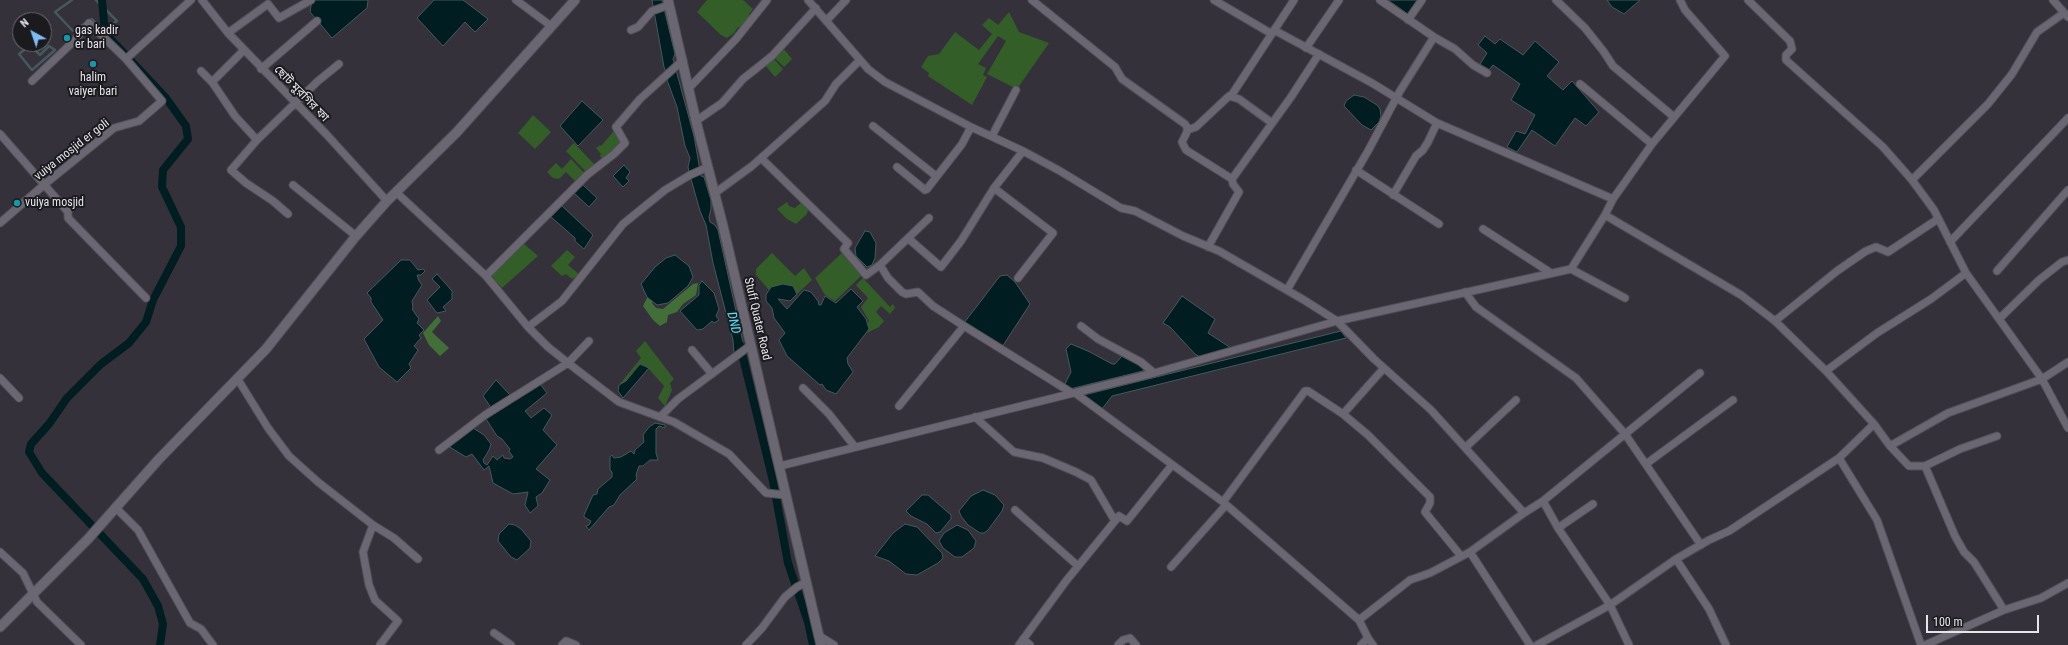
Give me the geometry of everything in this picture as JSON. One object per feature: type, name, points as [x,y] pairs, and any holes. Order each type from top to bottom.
[{"type":"street","points":[[32,82],[75,40],[89,23],[126,59],[191,0]]},
{"type":"street","name":"ছোট মুরগির ফা","points":[[202,0],[228,33],[295,105],[327,135],[387,202]]},
{"type":"street","points":[[228,33],[268,4],[279,18],[311,0]]},
{"type":"street","points":[[516,0],[551,26]]},
{"type":"street","points":[[0,627],[88,539],[112,510],[159,459],[266,349],[356,236],[387,202],[457,132],[575,0]]},
{"type":"street","points":[[689,88],[736,39],[768,0]]},
{"type":"street","points":[[808,0],[817,4],[827,20],[868,69],[887,83],[971,127],[1023,151],[1060,171],[1121,208],[1135,210],[1183,236],[1245,265],[1336,321],[1384,368],[1432,410],[1524,513]]},
{"type":"street","points":[[827,20],[846,0]]},
{"type":"street","points":[[1214,0],[1273,32],[1319,54],[1397,98],[1437,123],[1613,199]]},
{"type":"street","points":[[1187,130],[1196,127],[1224,99],[1232,96],[1294,0]]},
{"type":"street","points":[[1306,48],[1339,0]]},
{"type":"street","points":[[1380,0],[1434,37],[1455,49],[1473,65],[1487,73]]},
{"type":"street","points":[[1408,20],[1422,0]]},
{"type":"street","points":[[1556,0],[1584,28],[1604,52],[1613,66],[1674,116]]},
{"type":"street","points":[[1571,269],[1605,215],[1613,199],[1652,144],[1725,56],[1685,10],[1680,0]]},
{"type":"street","points":[[1748,0],[1790,41],[1792,49],[1786,55],[1786,60],[1883,147],[1912,180],[1938,219],[1966,273],[2042,378],[2068,428]]},
{"type":"street","points":[[1912,180],[1988,104],[2012,74],[2037,32],[2066,15],[2053,0]]},
{"type":"street","points":[[1037,1],[1115,68],[1122,79],[1185,124],[1187,130],[1182,142],[1186,150],[1232,179],[1233,184],[1239,192],[1208,247]]},
{"type":"street","points":[[631,30],[638,27],[653,10],[667,4]]},
{"type":"street","name":"Stuff Quater Road","points":[[667,4],[679,63],[689,88],[704,169],[715,193],[748,347],[780,466],[798,587],[821,645]]},
{"type":"street","points":[[696,121],[722,103],[743,79],[772,56],[817,4]]},
{"type":"street","points":[[261,69],[317,21]]},
{"type":"street","points":[[1287,290],[1397,98],[1434,37]]},
{"type":"street","points":[[212,82],[244,50]]},
{"type":"street","points":[[1232,179],[1319,54]]},
{"type":"street","name":"vuiya mosjid er goli","points":[[0,223],[114,128],[139,121],[162,101],[126,59]]},
{"type":"street","points":[[715,193],[761,158],[824,101],[836,84],[860,60]]},
{"type":"street","points":[[486,276],[587,175],[614,154],[625,143],[616,127],[640,99],[679,63]]},
{"type":"street","points":[[288,214],[231,170],[258,140],[318,81],[339,64]]},
{"type":"street","points":[[201,71],[212,82],[236,116],[258,140]]},
{"type":"street","points":[[1580,84],[1652,144]]},
{"type":"street","points":[[992,136],[1016,90]]},
{"type":"street","points":[[1232,96],[1272,123]]},
{"type":"street","points":[[1950,242],[2068,118]]},
{"type":"street","points":[[1393,195],[1416,156],[1423,150],[1428,142],[1437,123]]},
{"type":"street","points":[[873,126],[936,176]]},
{"type":"street","points":[[897,167],[925,190],[962,144],[971,127]]},
{"type":"street","points":[[0,134],[68,212],[68,218],[146,298]]},
{"type":"street","points":[[909,239],[940,267],[961,241],[994,188],[1023,151]]},
{"type":"street","points":[[761,158],[848,243],[844,249],[866,275],[880,265],[897,248],[909,239],[929,218]]},
{"type":"street","points":[[528,327],[562,301],[623,224],[665,190],[690,175],[704,169]]},
{"type":"street","points":[[1356,170],[1439,224]]},
{"type":"street","points":[[293,185],[356,236]]},
{"type":"street","points":[[994,188],[1053,233],[1018,278]]},
{"type":"street","points":[[1997,271],[2068,190]]},
{"type":"street","points":[[397,193],[486,276],[528,327],[548,347],[568,363],[619,402],[674,422],[729,454],[766,493],[783,494]]},
{"type":"street","points":[[1605,215],[1740,295],[1775,321],[1826,371],[1874,424],[1890,446],[1909,466],[1925,466],[1960,449],[1997,436]]},
{"type":"street","points":[[1775,321],[1837,271],[1866,251],[1876,247],[1888,252],[1938,219]]},
{"type":"street","points":[[1483,229],[1551,273]]},
{"type":"street","points":[[1999,319],[2039,280],[2062,262],[2068,260]]},
{"type":"street","points":[[880,265],[888,278],[902,292],[906,294],[918,292],[932,306],[1074,393],[1225,504],[1359,620],[1368,638],[1374,645]]},
{"type":"street","points":[[780,466],[1154,373],[1336,321],[1571,269],[1625,298]]},
{"type":"street","points":[[1826,371],[1877,333],[1966,273]]},
{"type":"street","points":[[1465,292],[1476,307],[1576,378],[1625,434],[1701,545]]},
{"type":"street","points":[[899,406],[964,326]]},
{"type":"street","points":[[1080,326],[1098,339],[1136,358],[1154,373]]},
{"type":"street","points":[[439,450],[485,416],[568,363],[589,341]]},
{"type":"street","points":[[660,417],[678,399],[748,347]]},
{"type":"street","points":[[692,350],[712,374]]},
{"type":"street","points":[[1890,446],[1948,413],[2042,378],[2068,362]]},
{"type":"street","points":[[1343,414],[1384,368]]},
{"type":"street","points":[[1359,620],[1410,580],[1430,573],[1470,552],[1542,501],[1700,373]]},
{"type":"street","points":[[0,378],[19,398]]},
{"type":"street","points":[[237,378],[268,428],[289,456],[318,482],[394,538],[418,559]]},
{"type":"street","points":[[803,388],[829,414],[855,447]]},
{"type":"street","points":[[1171,567],[1225,504],[1305,391],[1308,391],[1343,414],[1368,435],[1430,497],[1430,503],[1425,512],[1461,556]]},
{"type":"street","points":[[1466,447],[1516,400]]},
{"type":"street","points":[[1646,464],[1733,400]]},
{"type":"street","points":[[975,418],[1014,452],[1043,458],[1091,480],[1115,521]]},
{"type":"street","points":[[1537,645],[1610,605],[1676,560],[1729,531],[1839,458],[1874,424]]},
{"type":"street","points":[[1839,458],[1877,520],[1921,645]]},
{"type":"street","points":[[1030,645],[1021,642],[1078,566],[1119,516],[1127,521],[1172,465]]},
{"type":"street","points":[[1925,466],[1955,536],[1964,552],[1974,562],[2004,610]]},
{"type":"street","points":[[1542,501],[1558,528],[1610,605],[1629,645]]},
{"type":"street","points":[[1558,528],[1593,504]]},
{"type":"street","points":[[112,510],[138,530],[190,623],[201,629],[213,645]]},
{"type":"street","points":[[1015,510],[1078,566]]},
{"type":"street","points":[[373,524],[363,552],[369,585],[375,600],[398,621],[380,645]]},
{"type":"street","points":[[0,552],[23,573],[34,593],[37,602],[81,645]]},
{"type":"street","points":[[1470,552],[1530,645]]},
{"type":"street","points":[[1676,560],[1709,609],[1726,645]]},
{"type":"street","points":[[1925,645],[2004,610],[2041,598],[2068,583]]},
{"type":"street","points":[[746,645],[762,628],[785,597],[798,587]]},
{"type":"street","points":[[494,633],[511,645]]},
{"type":"street","points":[[818,635],[834,645]]},
{"type":"street","points":[[1118,645],[1123,640],[1130,638],[1136,645]]},
{"type":"street","points":[[1361,645],[1368,638]]},
{"type":"street","points":[[562,645],[566,641],[576,645]]},
{"type":"green space","points":[[707,0],[743,0],[753,9],[749,14],[752,17],[743,30],[738,27],[734,33],[727,38],[721,35],[697,12]]},
{"type":"green space","points":[[1009,12],[1019,32],[1049,43],[1017,89],[987,74],[1006,41],[998,36],[978,64],[986,68],[983,75],[987,77],[972,105],[928,76],[929,73],[921,67],[928,56],[939,54],[955,32],[979,50],[992,34],[982,25],[989,18],[998,25]]},
{"type":"green space","points":[[783,48],[792,59],[784,67],[774,57]]},
{"type":"green space","points":[[773,58],[783,69],[775,77],[765,65]]},
{"type":"green space","points":[[533,115],[551,132],[535,149],[518,133]]},
{"type":"green space","points":[[614,131],[620,138],[620,144],[603,160],[600,156],[601,154],[596,148],[600,145],[601,146]]},
{"type":"green space","points":[[574,143],[596,166],[587,173],[566,151]]},
{"type":"green space","points":[[571,159],[585,174],[576,182],[566,172],[559,179],[553,178],[547,172],[556,163],[562,169]]},
{"type":"green space","points":[[803,201],[808,210],[807,214],[796,224],[787,219],[777,209],[787,202],[789,206],[795,208]]},
{"type":"green space","points":[[523,243],[538,256],[502,288],[490,275]]},
{"type":"green space","points":[[567,250],[575,257],[568,265],[580,275],[572,279],[566,274],[562,276],[551,266]]},
{"type":"green space","points":[[843,252],[862,275],[835,301],[825,295],[815,278]]},
{"type":"green space","points":[[772,253],[795,276],[804,268],[812,280],[797,294],[793,286],[783,284],[772,287],[770,291],[756,275],[756,269]]},
{"type":"green space","points":[[863,278],[890,307],[893,304],[895,308],[890,314],[881,306],[876,312],[884,321],[879,327],[867,333],[869,329],[867,324],[869,321],[861,307],[868,298],[856,285]]},
{"type":"green space","points":[[698,283],[696,295],[683,304],[677,312],[668,315],[667,322],[660,326],[653,320],[643,306],[648,296],[653,300],[652,303],[656,308],[663,309],[693,284]]},
{"type":"green space","points":[[438,316],[441,321],[432,332],[449,348],[440,356],[429,345],[423,333]]},
{"type":"green space","points":[[645,341],[674,379],[670,383],[672,390],[665,406],[658,398],[664,386],[649,369],[644,366],[637,367],[626,381],[619,385],[641,358],[636,351]]},
{"type":"water","points":[[312,0],[368,1],[367,8],[332,38],[310,12]]},
{"type":"water","points":[[434,0],[463,0],[488,19],[475,32],[465,22],[443,46],[417,18]]},
{"type":"water","points":[[652,0],[662,0],[675,54],[673,59],[694,136],[701,176],[704,177],[711,200],[709,217],[710,222],[715,225],[718,230],[744,347],[734,354],[733,340],[713,263],[706,225],[700,211],[689,172],[688,167],[690,158],[685,146],[677,107],[667,80],[668,76],[664,67]]},
{"type":"water","points":[[1388,0],[1419,0],[1409,15]]},
{"type":"water","points":[[1607,0],[1640,0],[1624,14],[1612,7]]},
{"type":"water","points":[[1485,36],[1495,44],[1500,39],[1523,55],[1535,41],[1559,62],[1547,76],[1563,90],[1572,81],[1599,112],[1586,126],[1575,118],[1555,146],[1532,130],[1517,152],[1507,147],[1516,131],[1525,134],[1535,115],[1511,100],[1520,84],[1493,65],[1488,71],[1479,66],[1487,53],[1478,45]]},
{"type":"water","points":[[1354,95],[1364,97],[1377,105],[1380,109],[1381,116],[1379,122],[1371,130],[1362,125],[1344,106],[1346,101]]},
{"type":"water","points":[[582,101],[603,120],[578,146],[560,126]]},
{"type":"water","points":[[624,165],[630,172],[626,178],[629,181],[623,187],[613,176]]},
{"type":"water","points":[[582,184],[597,198],[589,207],[573,192]]},
{"type":"water","points":[[561,205],[593,235],[584,249],[575,241],[575,238],[550,216]]},
{"type":"water","points":[[865,231],[870,232],[876,243],[875,258],[872,265],[867,267],[856,256],[855,248]]},
{"type":"water","points":[[675,255],[689,266],[693,277],[688,286],[668,303],[657,305],[647,297],[641,284],[655,267],[666,258]]},
{"type":"water","points":[[401,260],[410,260],[418,270],[423,269],[425,271],[421,275],[417,275],[422,285],[412,301],[412,309],[419,319],[417,323],[424,330],[419,335],[421,338],[414,346],[418,350],[409,364],[411,368],[397,382],[379,367],[364,339],[383,320],[367,293]]},
{"type":"water","points":[[437,274],[452,291],[452,299],[443,307],[446,311],[437,313],[427,300],[440,287],[432,279]]},
{"type":"water","points":[[1007,275],[1015,282],[1030,304],[1002,347],[964,323],[1000,276]]},
{"type":"water","points":[[702,281],[714,293],[719,309],[716,316],[719,320],[714,323],[712,321],[703,329],[697,330],[680,311],[699,295],[699,285]]},
{"type":"water","points":[[783,284],[793,286],[797,294],[790,301],[778,299],[787,309],[804,290],[811,292],[818,301],[819,305],[821,305],[825,296],[836,303],[851,289],[863,301],[857,307],[866,319],[869,329],[847,358],[848,364],[853,372],[836,394],[826,390],[822,384],[820,385],[787,356],[779,340],[785,333],[774,318],[772,308],[766,301],[766,295],[771,287]]},
{"type":"water","points":[[1182,296],[1215,319],[1208,333],[1231,348],[1200,357],[1195,354],[1170,327],[1163,323]]},
{"type":"water","points":[[1341,331],[1346,338],[1112,396],[1102,409],[1084,395]]},
{"type":"water","points":[[1071,344],[1112,364],[1115,364],[1122,356],[1135,362],[1144,369],[1143,371],[1070,389],[1066,388],[1065,384],[1071,372],[1066,349]]},
{"type":"water","points":[[640,364],[649,368],[623,398],[618,391],[619,385],[626,381]]},
{"type":"water","points":[[496,380],[511,396],[492,409],[483,396]]},
{"type":"water","points":[[540,384],[547,393],[525,411],[531,418],[544,408],[552,415],[543,430],[557,445],[536,469],[550,480],[542,493],[536,497],[538,506],[530,513],[525,505],[528,492],[513,494],[493,483],[489,466],[484,470],[472,454],[466,457],[448,446],[473,428],[484,435],[491,444],[483,460],[484,463],[487,465],[493,456],[497,460],[503,455],[504,458],[510,459],[513,457],[509,451],[510,449],[502,439],[497,436],[486,419]]},
{"type":"water","points":[[655,423],[665,425],[665,428],[659,426],[656,429],[656,453],[658,460],[650,460],[643,466],[639,466],[636,475],[637,479],[620,495],[614,505],[609,507],[589,530],[586,526],[589,525],[591,521],[584,517],[584,515],[593,495],[597,494],[598,489],[612,477],[612,472],[610,470],[610,457],[612,455],[614,458],[621,457],[631,451],[634,454],[635,450],[644,442],[643,435],[649,427]]},
{"type":"water","points":[[983,490],[995,495],[1004,505],[1002,511],[988,530],[984,533],[980,533],[968,525],[959,511],[971,496]]},
{"type":"water","points":[[922,495],[928,495],[951,515],[951,519],[940,532],[936,533],[927,524],[911,516],[906,511]]},
{"type":"water","points":[[509,524],[515,525],[521,529],[531,541],[530,548],[517,560],[511,557],[498,541],[499,534]]},
{"type":"water","points":[[905,524],[917,527],[942,553],[943,558],[938,563],[917,575],[906,574],[889,561],[875,556],[893,533]]},
{"type":"water","points":[[957,525],[968,530],[976,541],[974,548],[962,557],[955,557],[943,548],[939,541],[944,533]]},
{"type":"waterway","points":[[72,0],[55,12],[73,31],[84,24]]},
{"type":"waterway","points":[[89,21],[92,19],[103,31],[117,21],[96,0]]},
{"type":"waterway","points":[[102,0],[105,33],[166,98],[186,126],[188,139],[163,170],[162,187],[181,227],[181,246],[153,300],[146,322],[129,343],[101,364],[67,398],[49,424],[31,444],[29,452],[42,473],[143,579],[158,606],[163,624],[160,645]]},
{"type":"waterway","points":[[30,45],[40,55],[49,46],[55,50],[32,70],[19,54],[30,45]]},
{"type":"waterway","name":"DND","points":[[740,345],[773,481],[788,563],[808,622],[813,645]]},
{"type":"place","name":"gas kadir er bari","points":[[67,38]]},
{"type":"place","name":"halim vaiyer bari","points":[[93,64]]},
{"type":"place","name":"vuiya mosjid","points":[[17,203]]}]
